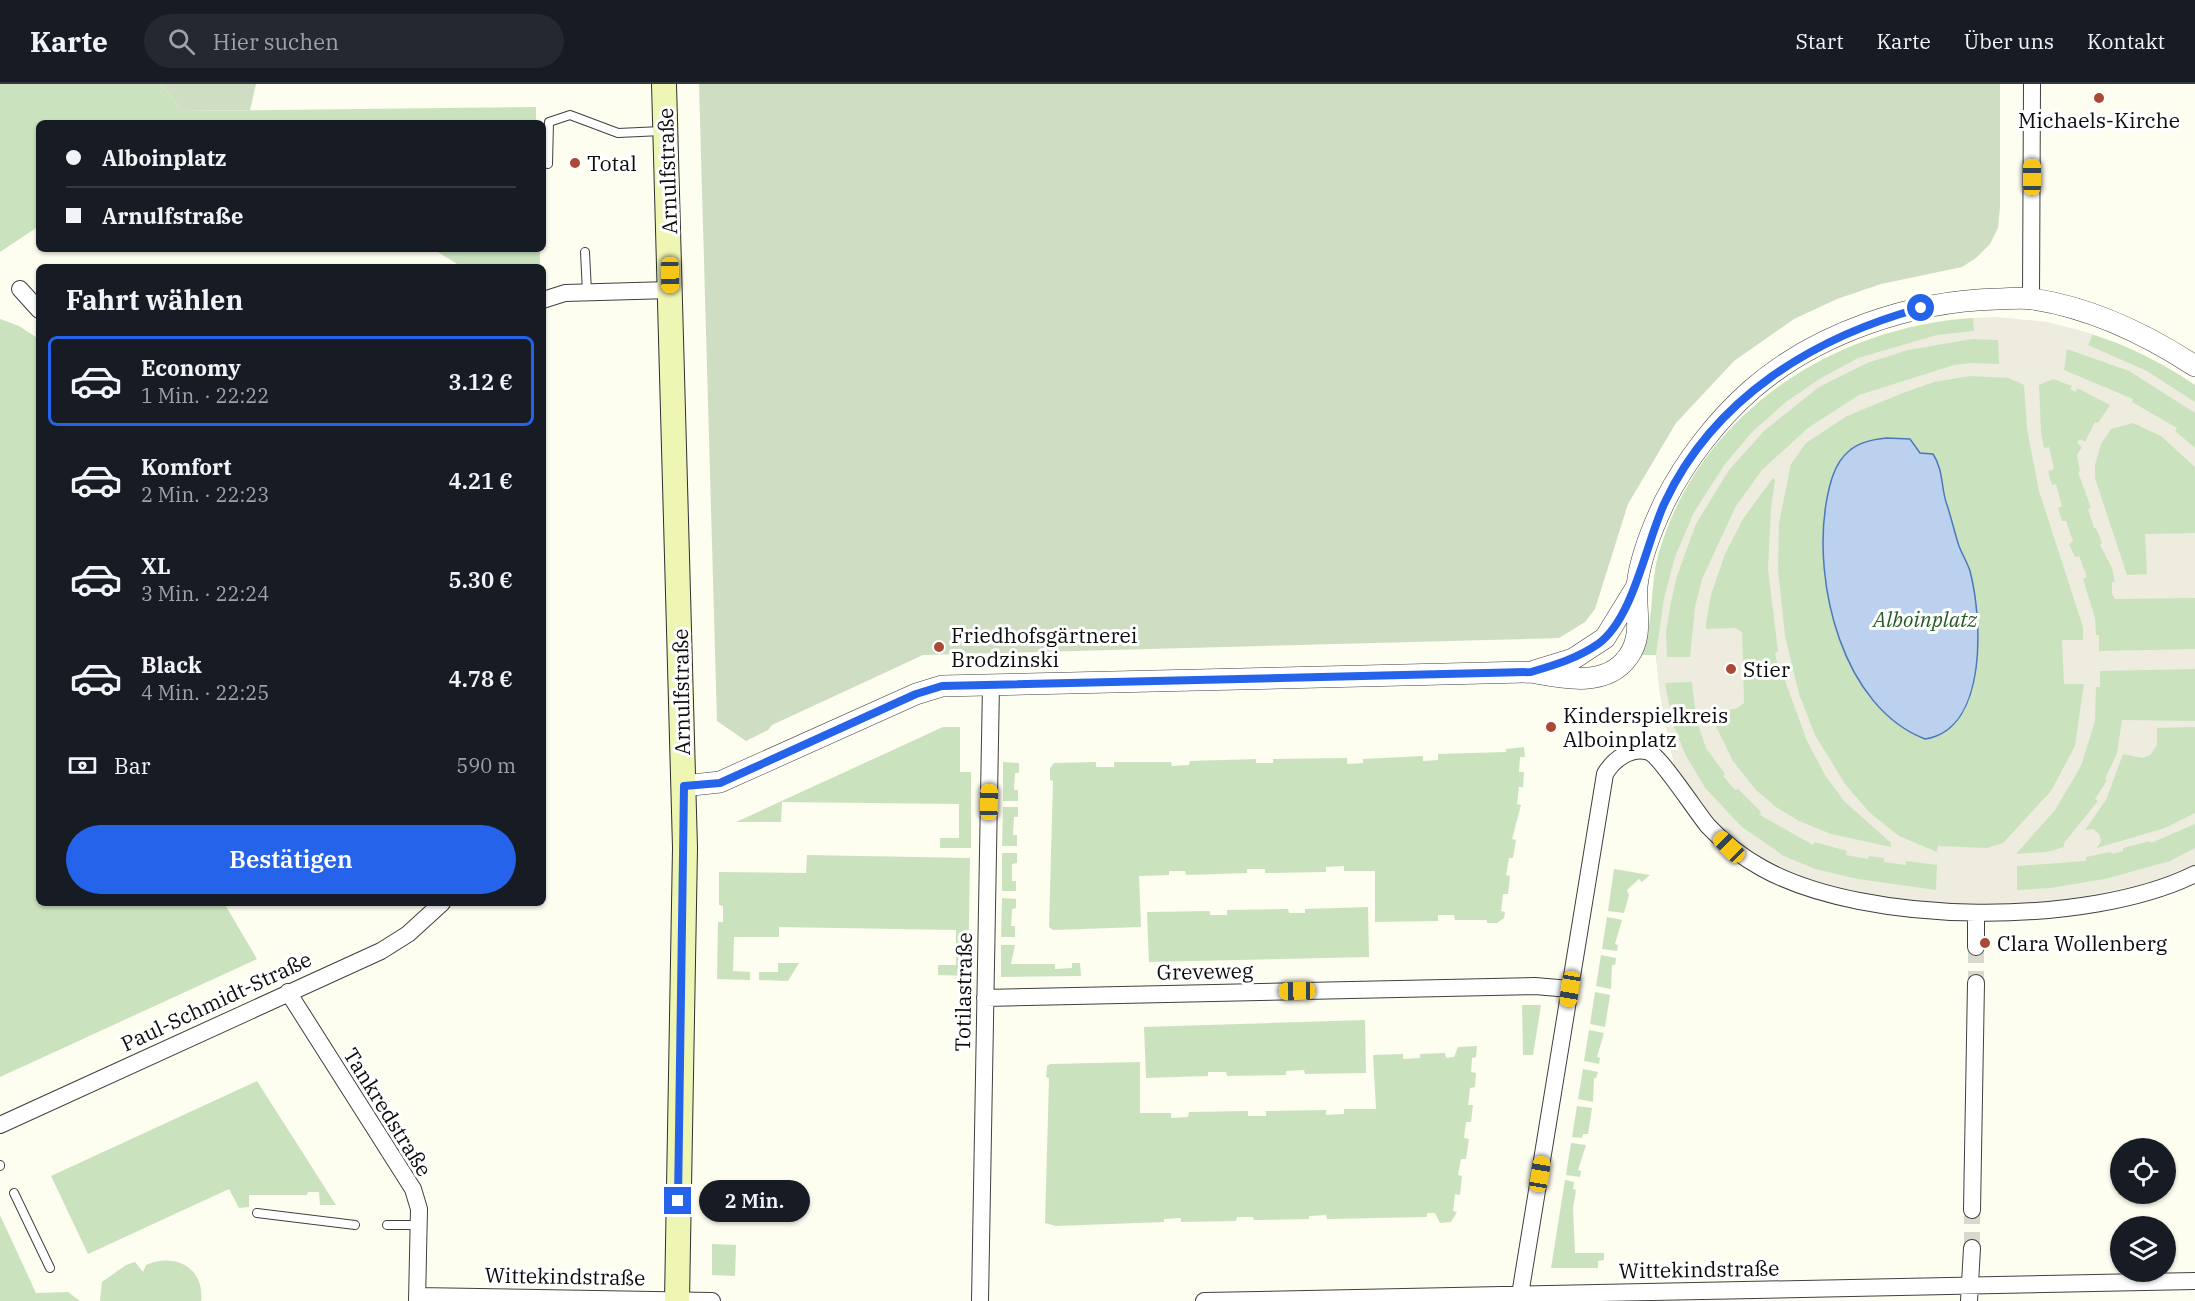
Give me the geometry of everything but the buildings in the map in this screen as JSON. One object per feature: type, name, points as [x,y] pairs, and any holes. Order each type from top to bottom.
[{"type":"main road","name":"Arnulfstraße","points":[[664,84],[684,786],[676,1301]]},
{"type":"street","points":[[2031,298],[2032,84]]},
{"type":"street","points":[[20,289],[36,307]]},
{"type":"street","points":[[546,299],[565,293],[670,290]]},
{"type":"street","points":[[1531,672],[1573,659],[1605,638],[1637,586],[1648,544],[1665,501],[1688,463],[1719,423],[1752,389],[1790,362],[1830,340],[1870,324],[1936,304],[1979,299],[2031,298],[2060,304],[2126,326],[2195,366]]},
{"type":"street","points":[[684,786],[720,783],[942,686],[1531,672],[1577,680],[1610,672],[1627,658],[1634,646],[1639,623],[1637,586]]},
{"type":"street","name":"Totilastraße","points":[[980,1301],[991,684]]},
{"type":"street","points":[[1519,1298],[1605,774],[1613,760],[1636,751],[1651,752],[1661,762],[1689,802],[1729,847],[1778,876],[1802,886],[1879,905],[1976,913],[2077,906],[2131,895],[2195,874]]},
{"type":"street","name":"Paul-Schmidt-Straße","points":[[0,1125],[381,951],[408,934],[439,906]]},
{"type":"street","points":[[1976,913],[1976,947]]},
{"type":"street","points":[[1972,1210],[1976,983]]},
{"type":"street","name":"Greveweg","points":[[985,998],[1542,986],[1570,989]]},
{"type":"street","name":"Tankredstraße","points":[[288,992],[300,1016],[413,1189],[418,1209],[417,1298]]},
{"type":"street","points":[[1969,1293],[1972,1248]]},
{"type":"street","name":"Wittekindstraße","points":[[1204,1301],[1969,1293],[2195,1281]]},
{"type":"street","name":"Wittekindstraße","points":[[417,1298],[712,1301]]},
{"type":"lane","points":[[548,164],[549,122],[570,115],[618,133],[666,131]]},
{"type":"lane","points":[[585,252],[587,292]]},
{"type":"lane","points":[[14,1193],[50,1268]]},
{"type":"lane","points":[[256,1213],[355,1225]]},
{"type":"lane","points":[[387,1226],[418,1225]]},
{"type":"green space","points":[[0,84],[161,84],[182,111],[536,107],[536,120],[36,120],[36,228],[0,252]]},
{"type":"green space","points":[[161,84],[256,84],[250,110],[182,111]]},
{"type":"green space","points":[[699,84],[2000,84],[1998,228],[1990,244],[1976,258],[1962,267],[1881,284],[1837,299],[1794,319],[1734,361],[1676,423],[1628,504],[1595,609],[1585,622],[1559,638],[923,655],[772,725],[768,730],[746,741],[717,721]]},
{"type":"green space","points":[[438,252],[540,252],[540,264],[457,264]]},
{"type":"green space","name":"Alboinplatz","points":[[1973,318],[2033,321],[2089,334],[2143,355],[2195,385],[2195,867],[2023,905],[1785,873],[1674,764],[1660,693],[1656,655],[1641,655],[1648,630],[1659,552],[1679,502],[1706,458],[1739,419],[1779,386],[1823,359],[1871,339],[1921,325]]},
{"type":"green space","points":[[0,319],[19,326],[36,337],[36,906],[226,906],[257,959],[0,1077]]},
{"type":"green space","points":[[943,727],[960,727],[960,772],[971,772],[971,848],[940,848],[940,838],[959,838],[959,804],[782,802],[781,822],[736,822]]},
{"type":"green space","points":[[1524,747],[1525,757],[1520,757],[1519,772],[1524,772],[1523,787],[1519,787],[1517,804],[1521,805],[1512,839],[1516,840],[1513,858],[1509,858],[1506,875],[1510,876],[1508,894],[1503,894],[1501,911],[1505,912],[1504,918],[1497,923],[1487,923],[1487,920],[1455,920],[1454,915],[1438,915],[1438,921],[1375,922],[1375,871],[1344,871],[1344,866],[1326,867],[1326,872],[1265,873],[1265,869],[1247,869],[1247,873],[1186,875],[1185,871],[1169,871],[1169,875],[1139,876],[1141,927],[1053,930],[1049,927],[1053,781],[1050,780],[1050,768],[1054,763],[1096,762],[1096,767],[1114,767],[1114,762],[1171,762],[1172,766],[1189,765],[1190,761],[1256,759],[1256,763],[1273,763],[1273,759],[1347,758],[1347,764],[1363,763],[1363,759],[1423,756],[1423,761],[1438,760],[1438,754],[1506,752],[1506,749]]},
{"type":"green space","points":[[1003,762],[1019,763],[1019,773],[1015,773],[1014,790],[1018,790],[1018,801],[1003,801]]},
{"type":"green space","points":[[1003,807],[1018,807],[1018,817],[1014,817],[1013,835],[1017,835],[1017,846],[1002,846]]},
{"type":"green space","points":[[1002,853],[1017,853],[1017,863],[1012,864],[1012,881],[1016,881],[1016,891],[1002,891]]},
{"type":"green space","points":[[807,855],[970,858],[968,976],[938,975],[938,965],[956,965],[956,930],[779,927],[779,937],[734,937],[733,971],[750,972],[750,980],[717,979],[718,922],[723,922],[723,906],[719,905],[719,872],[806,873]]},
{"type":"green space","points":[[1614,869],[1650,875],[1642,882],[1639,879],[1627,890],[1629,895],[1624,913],[1608,911]]},
{"type":"green space","points":[[1002,898],[1016,899],[1016,908],[1012,909],[1011,926],[1015,926],[1015,937],[1001,937]]},
{"type":"green space","points":[[1368,907],[1369,957],[1149,962],[1147,912],[1210,911],[1210,915],[1227,915],[1227,910],[1288,909],[1289,913],[1305,913],[1305,909]]},
{"type":"green space","points":[[1607,917],[1622,920],[1615,944],[1618,945],[1617,951],[1602,949]]},
{"type":"green space","points":[[1001,945],[1015,945],[1011,964],[1055,964],[1055,969],[1072,968],[1072,963],[1080,963],[1081,976],[1001,977]]},
{"type":"green space","points":[[1601,955],[1616,958],[1615,965],[1612,965],[1611,989],[1596,986]]},
{"type":"green space","points":[[778,963],[799,963],[788,981],[759,980],[759,972],[778,972]]},
{"type":"green space","points":[[1595,992],[1610,995],[1605,1027],[1590,1024]]},
{"type":"green space","points":[[1522,1005],[1541,1005],[1533,1055],[1523,1055]]},
{"type":"green space","points":[[1365,1020],[1366,1073],[1305,1074],[1304,1070],[1286,1071],[1286,1075],[1227,1076],[1226,1072],[1208,1072],[1208,1076],[1146,1078],[1144,1027]]},
{"type":"green space","points":[[1589,1030],[1604,1033],[1597,1057],[1600,1058],[1599,1064],[1584,1061]]},
{"type":"green space","points":[[1477,1046],[1476,1057],[1472,1058],[1471,1072],[1476,1073],[1475,1087],[1470,1088],[1468,1105],[1473,1105],[1471,1122],[1466,1122],[1464,1138],[1469,1139],[1466,1159],[1461,1159],[1458,1175],[1462,1176],[1460,1195],[1455,1194],[1453,1211],[1457,1212],[1451,1222],[1440,1223],[1435,1213],[1427,1213],[1427,1217],[1327,1219],[1326,1215],[1309,1216],[1309,1219],[1254,1220],[1253,1217],[1237,1217],[1236,1221],[1181,1222],[1181,1218],[1164,1219],[1164,1222],[1056,1226],[1045,1223],[1049,1078],[1046,1077],[1047,1066],[1050,1064],[1140,1062],[1140,1113],[1171,1113],[1171,1118],[1188,1117],[1189,1112],[1248,1111],[1248,1116],[1266,1116],[1266,1111],[1326,1110],[1326,1115],[1344,1114],[1344,1109],[1376,1109],[1373,1055],[1403,1054],[1403,1059],[1420,1058],[1420,1054],[1445,1053],[1446,1058],[1454,1057],[1458,1047]]},
{"type":"green space","points":[[1583,1069],[1598,1072],[1594,1078],[1593,1102],[1578,1099]]},
{"type":"green space","points":[[257,1081],[336,1205],[320,1205],[319,1192],[308,1192],[307,1195],[249,1195],[249,1207],[239,1208],[229,1189],[88,1254],[51,1176]]},
{"type":"green space","points":[[1577,1106],[1592,1108],[1588,1134],[1583,1134],[1582,1138],[1572,1137]]},
{"type":"green space","points":[[1571,1143],[1586,1145],[1578,1170],[1581,1171],[1580,1177],[1566,1175]]},
{"type":"green space","points":[[1565,1180],[1574,1182],[1573,1189],[1576,1190],[1573,1208],[1575,1253],[1604,1253],[1604,1260],[1598,1261],[1598,1268],[1551,1268]]},
{"type":"green space","points":[[0,1215],[36,1293],[68,1292],[80,1301],[0,1301]]},
{"type":"green space","points":[[712,1244],[736,1245],[735,1276],[712,1275]]},
{"type":"green space","points":[[167,1260],[186,1266],[198,1280],[201,1301],[100,1301],[102,1282],[126,1265],[135,1262],[143,1272],[146,1265],[157,1261]]},
{"type":"shaded area","points":[[1996,317],[2047,322],[2093,334],[2088,345],[2147,371],[2195,402],[2195,413],[2129,371],[2067,349],[2064,370],[2133,399],[2132,402],[2177,428],[2175,431],[2195,448],[2195,467],[2161,436],[2133,423],[2111,429],[2101,444],[2095,465],[2095,478],[2127,575],[2147,574],[2145,534],[2195,533],[2195,598],[2115,599],[2112,594],[2112,582],[2115,582],[2112,568],[2100,545],[2102,543],[2088,509],[2091,508],[2078,472],[2080,471],[2077,455],[2082,447],[2077,443],[2080,439],[2085,442],[2095,422],[2098,423],[2110,405],[2077,388],[2076,392],[2070,389],[2072,386],[2053,379],[2039,385],[2041,432],[2044,448],[2049,447],[2054,469],[2048,471],[2052,485],[2056,484],[2062,506],[2058,508],[2062,521],[2066,521],[2073,541],[2069,544],[2075,557],[2079,556],[2087,577],[2083,579],[2095,618],[2096,635],[2099,635],[2099,651],[2195,649],[2195,669],[2100,671],[2100,687],[2096,687],[2095,721],[2081,766],[2055,810],[2016,854],[2047,852],[2064,847],[2064,843],[2098,801],[2095,799],[2107,780],[2105,779],[2117,753],[2122,720],[2195,721],[2195,727],[2157,728],[2157,745],[2150,755],[2143,758],[2123,754],[2106,800],[2085,830],[2093,829],[2099,834],[2101,841],[2097,848],[2165,828],[2195,813],[2195,824],[2151,843],[2150,841],[2123,848],[2123,851],[2112,854],[2111,852],[2086,857],[2086,861],[2017,866],[2017,890],[2051,888],[2105,879],[2170,861],[2195,848],[2195,867],[2145,884],[2050,903],[1947,906],[1882,899],[1802,879],[1750,853],[1717,825],[1674,764],[1660,693],[1656,655],[1664,598],[1675,557],[1694,512],[1725,464],[1753,431],[1787,401],[1821,378],[1858,358],[1937,335],[1974,331],[1973,318]],"holes":[[[1972,339],[1998,340],[1999,364],[1954,365],[1859,395],[1808,428],[1762,470],[1736,506],[1702,579],[1695,607],[1690,657],[1667,657],[1666,633],[1677,576],[1696,524],[1729,470],[1765,430],[1819,387],[1867,363],[1908,350]],[[1970,376],[2009,378],[2024,385],[2027,429],[2039,491],[2083,627],[2083,640],[2062,640],[2064,684],[2084,684],[2075,746],[2051,791],[2003,843],[1987,848],[1938,846],[1937,852],[1899,836],[1870,813],[1845,784],[1815,735],[1799,694],[1785,636],[1778,570],[1779,523],[1791,464],[1806,443],[1847,416],[1934,382]],[[1773,478],[1775,479],[1768,569],[1778,651],[1775,653],[1781,678],[1784,678],[1807,741],[1825,775],[1844,801],[1891,843],[1891,847],[1831,834],[1799,821],[1776,807],[1756,790],[1733,761],[1708,710],[1736,709],[1744,703],[1742,632],[1735,628],[1706,629],[1711,595],[1725,554],[1743,519]],[[1692,682],[1696,718],[1706,748],[1725,774],[1723,776],[1735,790],[1738,789],[1761,812],[1760,815],[1813,845],[1815,842],[1847,851],[1846,855],[1868,859],[1869,856],[1884,858],[1884,862],[1906,865],[1906,861],[1937,865],[1936,890],[1858,879],[1815,869],[1784,856],[1742,827],[1706,789],[1686,756],[1673,724],[1665,683]]]},
{"type":"water","points":[[1887,438],[1910,439],[1920,453],[1933,454],[1939,465],[1946,502],[1959,546],[1970,571],[1974,591],[1978,642],[1971,694],[1961,715],[1946,731],[1925,739],[1896,723],[1873,700],[1854,671],[1840,639],[1830,605],[1824,570],[1823,535],[1826,504],[1836,468],[1844,456],[1857,445]]},
{"type":"tunnel","points":[[1976,947],[1976,983]]},
{"type":"tunnel","points":[[1972,1210],[1972,1248]]},
{"type":"place","name":"Michaels-Kirche","points":[[2099,98]]},
{"type":"place","name":"Total","points":[[575,163]]},
{"type":"place","name":"Friedhofsgärtnerei Brodzinski","points":[[939,647]]},
{"type":"place","name":"Stier","points":[[1731,669]]},
{"type":"place","name":"Kinderspielkreis Alboinplatz","points":[[1551,727]]},
{"type":"place","name":"Clara Wollenberg","points":[[1985,943]]},
{"type":"route","points":[[678,1201],[685,848],[684,786],[720,783],[916,694],[942,686],[1531,672],[1573,659],[1605,638],[1637,586],[1648,544],[1665,501],[1688,463],[1719,423],[1752,389],[1790,362],[1830,340],[1870,324],[1921,308]]}]
